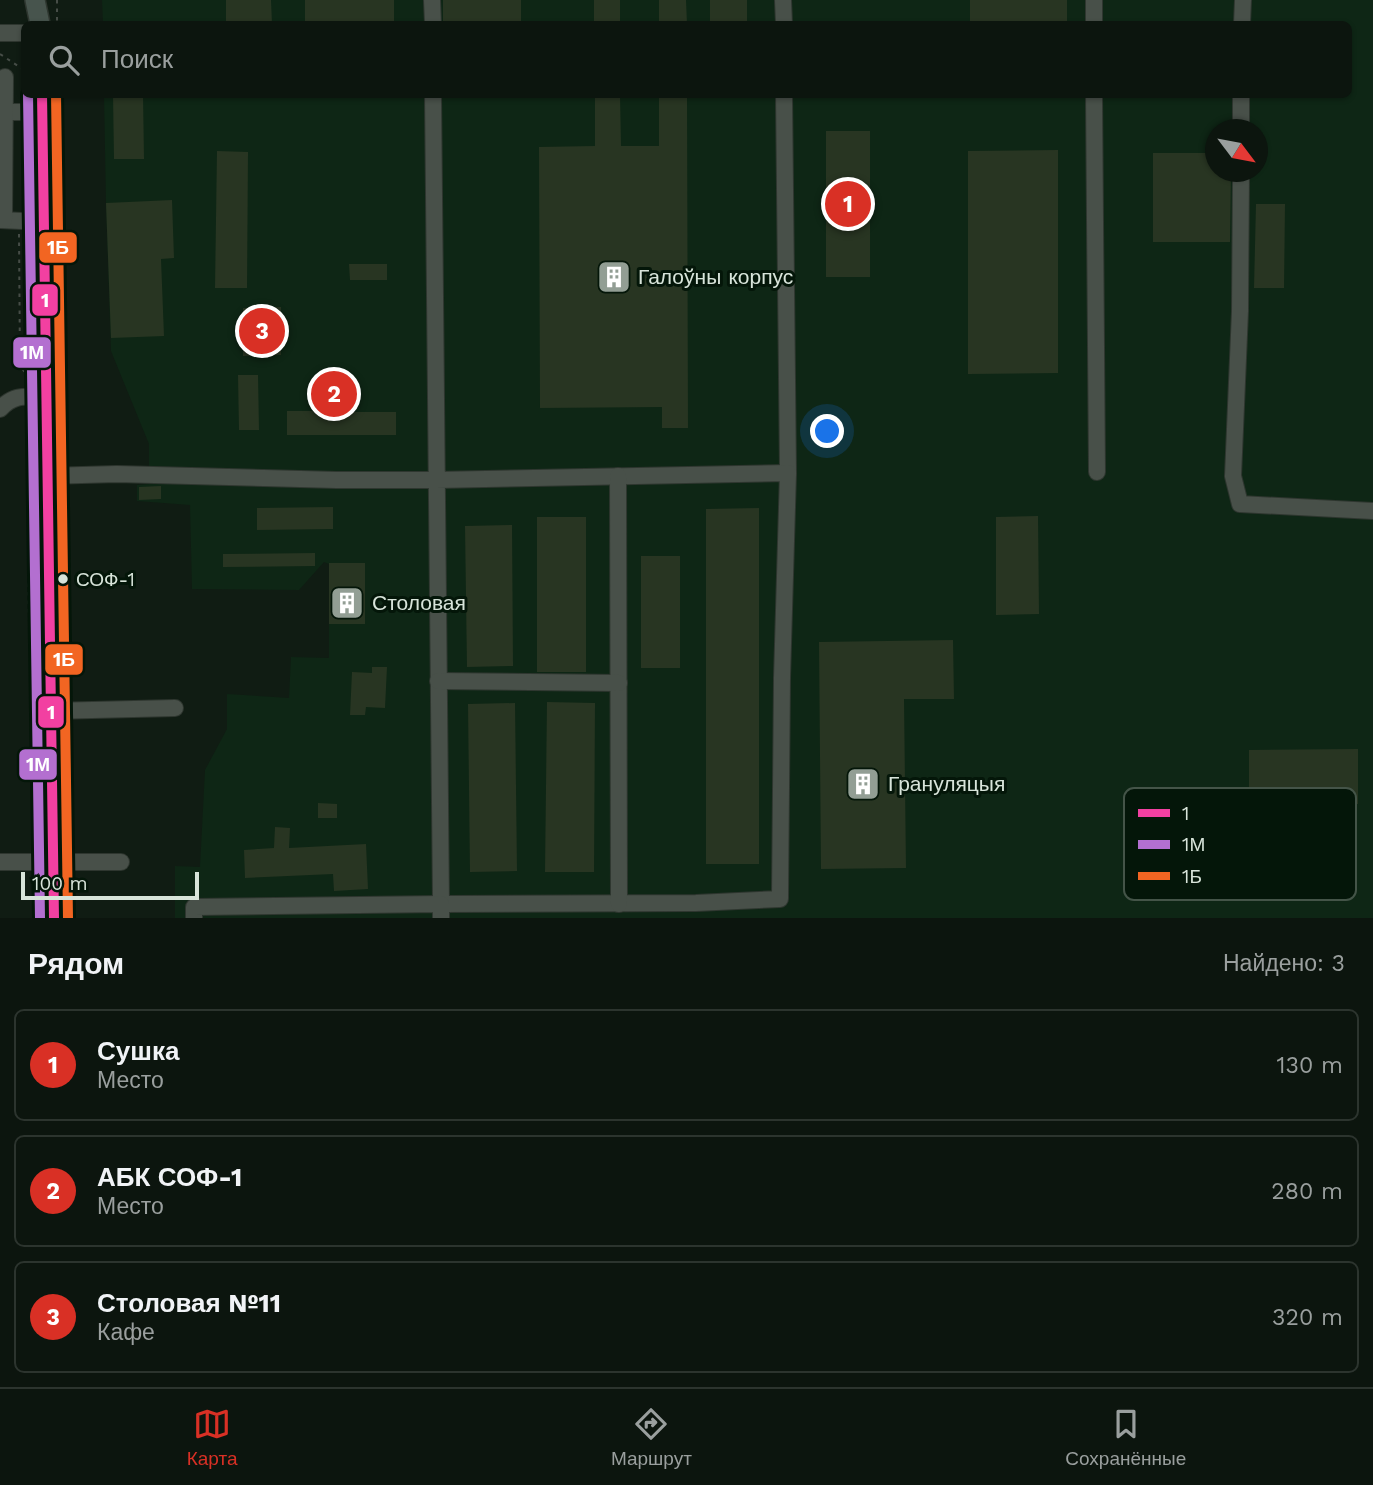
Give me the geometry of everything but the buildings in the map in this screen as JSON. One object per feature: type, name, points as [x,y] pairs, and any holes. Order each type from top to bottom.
[{"type":"main road","points":[[35,0],[40,21]]},
{"type":"main road","points":[[41,21],[42,0]]},
{"type":"main road","points":[[37,106],[44,222],[38,397],[56,476],[48,585],[59,711],[62,862],[54,918]]},
{"type":"lane","points":[[432,0],[432,21]]},
{"type":"lane","points":[[783,0],[783,21]]},
{"type":"lane","points":[[1094,0],[1094,21]]},
{"type":"lane","points":[[1242,21],[1243,0]]},
{"type":"lane","points":[[0,33],[21,33]]},
{"type":"lane","points":[[5,76],[2,220],[44,222]]},
{"type":"lane","points":[[433,98],[441,911]]},
{"type":"lane","points":[[194,918],[194,907],[441,911],[780,899],[782,678],[788,473],[784,98]]},
{"type":"lane","points":[[1094,98],[1097,472]]},
{"type":"lane","points":[[1241,98],[1241,119]]},
{"type":"lane","points":[[5,111],[37,106]]},
{"type":"lane","points":[[1241,182],[1240,311],[1233,476],[1240,504],[1373,511]]},
{"type":"lane","points":[[4,398],[38,397]]},
{"type":"lane","points":[[56,476],[117,474],[436,480],[788,473]]},
{"type":"lane","points":[[618,476],[619,904]]},
{"type":"lane","points":[[438,681],[618,683]]},
{"type":"lane","points":[[59,711],[175,708]]},
{"type":"lane","points":[[0,862],[121,862]]},
{"type":"path","points":[[57,0],[57,21]]},
{"type":"path","points":[[0,54],[21,69]]},
{"type":"path","points":[[37,106],[26,206],[19,232],[20,367],[29,375],[38,397]]},
{"type":"path","points":[[59,711],[70,591],[69,526],[56,476],[63,412]]},
{"type":"path","points":[[62,862],[73,918]]},
{"type":"shaded area","points":[[102,0],[1373,0],[1373,918],[175,918],[175,866],[200,867],[205,770],[227,729],[227,694],[289,698],[291,657],[329,658],[329,564],[324,562],[299,590],[192,589],[190,505],[137,501],[137,485],[149,484],[149,444],[111,351],[104,98],[1352,98],[1352,21],[103,21]]},
{"type":"transit line","name":"1М","points":[[28,98],[40,918]]},
{"type":"transit line","name":"1","points":[[42,98],[54,918]]},
{"type":"transit line","name":"1Б","points":[[56,98],[68,918]]},
{"type":"place","name":"Сушка","points":[[848,204]]},
{"type":"place","name":"Галоўны корпус","points":[[614,277]]},
{"type":"place","name":"Столовая №11","points":[[262,331]]},
{"type":"place","name":"АБК СОФ-1","points":[[334,394]]},
{"type":"place","name":"СОФ-1","points":[[63,579]]},
{"type":"place","name":"Столовая","points":[[347,603]]},
{"type":"place","name":"Грануляцыя","points":[[863,784]]}]
